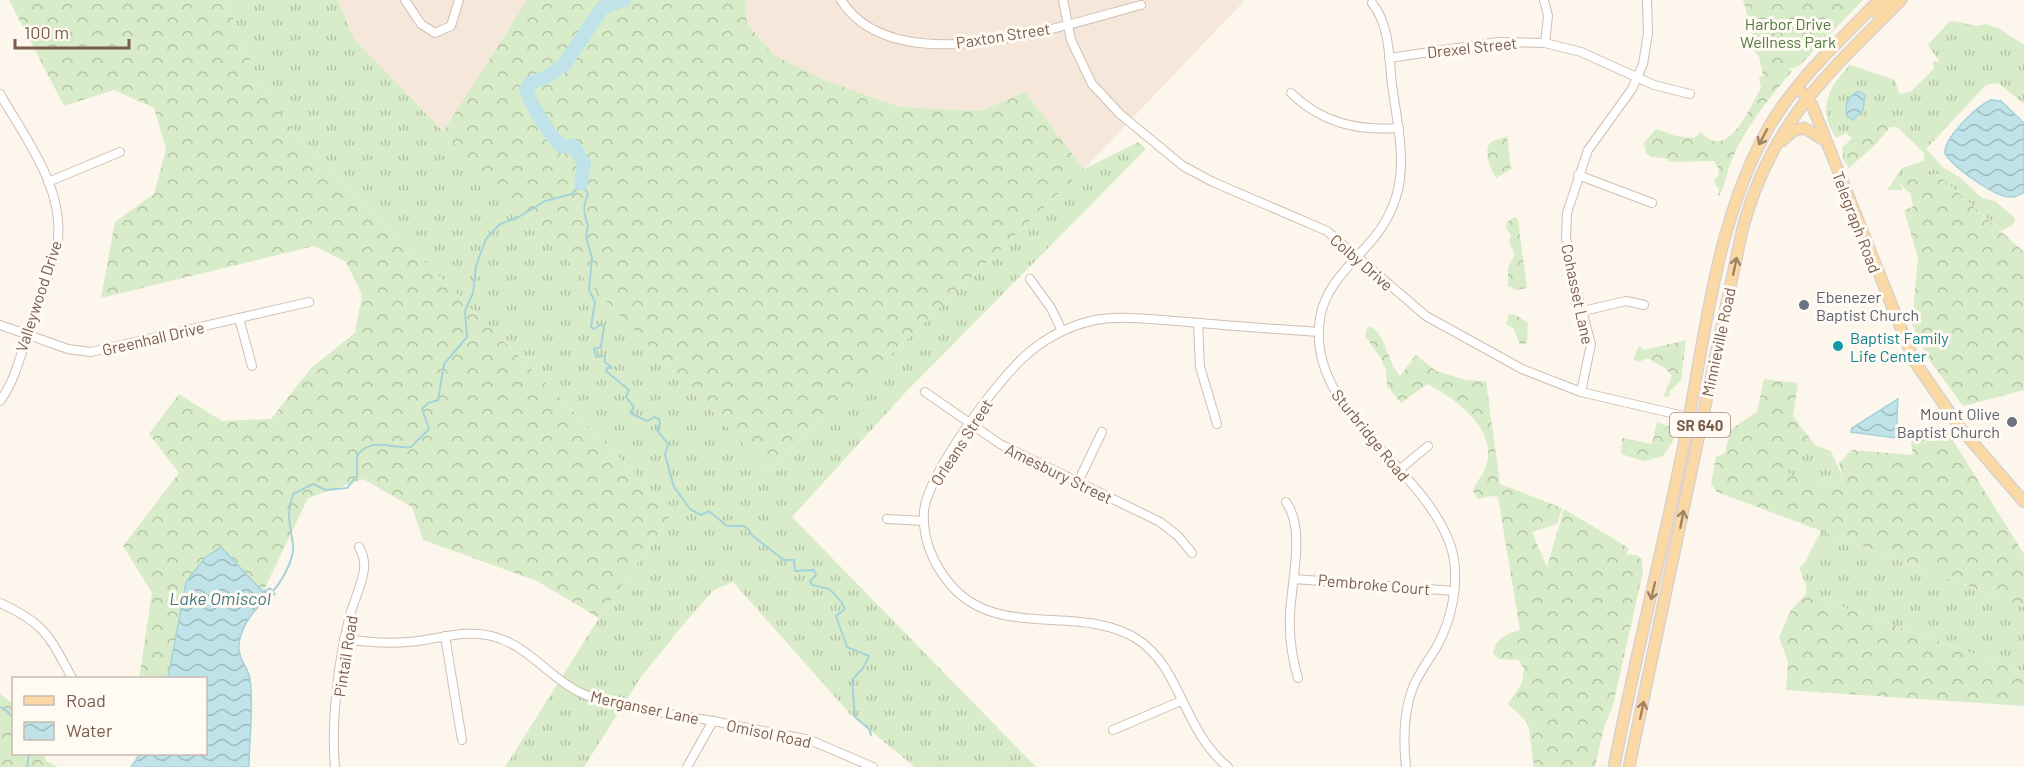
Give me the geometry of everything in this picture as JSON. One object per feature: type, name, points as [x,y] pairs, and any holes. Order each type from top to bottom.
[{"type":"main road","name":"Minnieville Road","points":[[1614,767],[1715,286],[1737,203],[1757,149],[1795,88],[1880,0]]},
{"type":"main road","points":[[1807,96],[1807,88],[1811,80],[1889,0]]},
{"type":"main road","name":"Minnieville Road","points":[[1629,767],[1744,223],[1757,182],[1773,149],[1807,96],[1901,0]]},
{"type":"main road","points":[[1795,88],[1807,96]]},
{"type":"main road","name":"Telegraph Road","points":[[1807,96],[1914,361],[1962,430],[2024,502]]},
{"type":"main road","points":[[1773,149],[1800,128],[1813,131],[1826,142]]},
{"type":"street","points":[[405,0],[421,24],[435,33],[451,26],[459,0]]},
{"type":"street","name":"Paxton Street","points":[[841,0],[854,16],[880,33],[931,44],[973,43],[1067,25],[1141,5]]},
{"type":"street","name":"Colby Drive","points":[[1063,0],[1067,25],[1080,62],[1099,93],[1166,154],[1213,182],[1328,231],[1393,290],[1436,322],[1522,369],[1581,392],[1701,420]]},
{"type":"street","points":[[1544,0],[1548,16],[1545,43]]},
{"type":"street","name":"Cohasset Lane","points":[[1581,392],[1591,350],[1572,274],[1566,237],[1567,213],[1578,175],[1594,141],[1627,96],[1637,78],[1648,41],[1647,0]]},
{"type":"street","name":"Sturbridge Road","points":[[1372,3],[1385,25],[1399,128],[1402,158],[1397,197],[1385,223],[1329,293],[1320,316],[1319,332],[1323,364],[1332,387],[1434,514],[1447,539],[1453,559],[1454,591],[1443,634],[1419,673],[1409,699],[1404,726],[1406,767]]},
{"type":"street","name":"Drexel Street","points":[[1389,58],[1498,42],[1545,43],[1581,52],[1662,88],[1690,94]]},
{"type":"street","points":[[1291,93],[1311,110],[1334,122],[1365,129],[1399,128]]},
{"type":"street","name":"Valleywood Drive","points":[[0,94],[48,182],[58,219],[57,246],[9,387],[0,401]]},
{"type":"street","points":[[48,182],[120,152]]},
{"type":"street","points":[[1578,175],[1652,203]]},
{"type":"street","points":[[1030,279],[1051,308],[1062,331]]},
{"type":"street","points":[[1583,311],[1626,301],[1644,305]]},
{"type":"street","name":"Greenhall Drive","points":[[0,325],[68,349],[92,352],[309,302]]},
{"type":"street","points":[[240,318],[252,366]]},
{"type":"street","name":"Orleans Street","points":[[1228,767],[1203,742],[1159,660],[1131,636],[1088,622],[1040,620],[993,614],[970,603],[940,572],[928,545],[924,521],[931,487],[971,424],[1017,363],[1044,341],[1062,331],[1107,319],[1319,332]]},
{"type":"street","points":[[1198,323],[1200,367],[1217,424]]},
{"type":"street","name":"Amesbury Street","points":[[925,392],[1000,444],[1160,522],[1178,536],[1192,554]]},
{"type":"street","points":[[1078,482],[1102,432]]},
{"type":"street","points":[[1399,470],[1428,446]]},
{"type":"street","name":"Pembroke Court","points":[[1286,502],[1295,523],[1290,634],[1299,678]]},
{"type":"street","points":[[887,519],[924,521]]},
{"type":"street","name":"Pintail Road","points":[[335,767],[334,737],[344,639],[364,573],[363,557],[359,547]]},
{"type":"street","name":"Pembroke Court","points":[[1294,579],[1454,591]]},
{"type":"street","points":[[0,603],[36,622],[52,641],[71,677]]},
{"type":"street","name":"Merganser Lane","points":[[344,639],[388,643],[471,633],[494,637],[516,647],[581,693],[605,701],[713,721]]},
{"type":"street","points":[[445,636],[462,740]]},
{"type":"street","points":[[1113,730],[1181,701]]},
{"type":"street","name":"Omisol Road","points":[[687,767],[713,721],[810,740],[873,767]]},
{"type":"shaded area","points":[[338,0],[527,0],[443,132],[354,39]]},
{"type":"shaded area","points":[[745,0],[1245,0],[1084,169],[1025,92],[980,111],[900,107],[824,80],[774,55],[747,23]]},
{"type":"green space","points":[[9,0],[226,0],[259,82],[303,145],[435,272],[673,512],[599,618],[537,581],[423,540],[412,507],[363,479],[308,498],[263,592],[221,547],[186,582],[168,677],[139,677],[152,593],[123,546],[179,473],[149,434],[179,394],[222,421],[271,419],[311,368],[355,333],[362,295],[346,262],[314,246],[101,298],[115,222],[154,194],[166,149],[154,108],[114,90],[64,106]]},
{"type":"green space","points":[[226,0],[338,0],[354,39],[770,471],[1084,169],[1138,142],[1146,149],[904,394],[792,517],[1036,767],[915,767],[850,714],[733,582],[714,590],[641,677],[584,767],[505,767],[599,618],[673,512],[435,272],[303,145],[259,82]]},
{"type":"green space","points":[[527,0],[745,0],[747,23],[774,55],[824,80],[900,107],[980,111],[1025,92],[1084,169],[770,471],[443,132]]},
{"type":"green space","name":"Harbor Drive Wellness Park","points":[[1743,0],[1863,0],[1799,66],[1789,69],[1792,71],[1744,136],[1730,164],[1718,198],[1719,189],[1713,181],[1718,176],[1719,169],[1714,161],[1670,162],[1665,158],[1651,157],[1646,153],[1644,143],[1656,129],[1676,136],[1694,138],[1701,132],[1711,140],[1720,141],[1729,137],[1737,129],[1761,88],[1759,77],[1763,76],[1759,56],[1750,47],[1754,40]]},
{"type":"green space","points":[[1949,22],[1976,26],[1986,24],[2000,29],[2024,45],[2024,104],[1998,83],[1986,85],[1926,149],[1944,168],[1961,178],[1982,198],[1995,201],[2015,218],[2013,225],[2001,231],[1937,174],[1898,181],[1903,190],[1887,190],[1902,168],[1924,161],[1924,153],[1897,127],[1868,127],[1843,159],[1842,148],[1852,138],[1846,133],[1836,138],[1827,117],[1826,108],[1831,90],[1850,65],[1895,80],[1899,94],[1910,92],[1934,69],[1933,61],[1940,62],[1928,45]]},
{"type":"green space","points":[[1875,113],[1891,126],[1876,144],[1849,168],[1843,159],[1868,127]]},
{"type":"green space","points":[[1507,136],[1511,169],[1496,178],[1487,153],[1489,144]]},
{"type":"green space","points":[[1917,170],[1927,176],[1937,174],[2024,252],[2024,390],[1963,406],[1928,358],[1912,324],[1918,258],[1904,210],[1913,207],[1911,195],[1898,181]]},
{"type":"green space","points":[[1515,217],[1518,220],[1527,288],[1516,290],[1508,286],[1508,267],[1515,254],[1509,242],[1511,236],[1506,227],[1507,222]]},
{"type":"green space","points":[[1509,314],[1516,315],[1528,323],[1527,342],[1524,345],[1519,343],[1514,329],[1506,324]]},
{"type":"green space","points":[[1368,326],[1379,334],[1400,376],[1416,355],[1436,371],[1466,380],[1486,381],[1500,484],[1562,508],[1557,524],[1532,532],[1547,567],[1564,509],[1629,548],[1626,554],[1637,555],[1642,560],[1643,572],[1613,705],[1604,727],[1595,767],[1534,767],[1529,728],[1526,721],[1508,704],[1522,683],[1524,669],[1519,660],[1499,659],[1493,654],[1496,644],[1502,638],[1520,630],[1498,497],[1478,499],[1473,491],[1486,466],[1488,453],[1486,440],[1480,428],[1461,406],[1427,384],[1401,403],[1387,386],[1386,370],[1365,336]]},
{"type":"green space","points":[[1686,340],[1681,380],[1670,391],[1669,396],[1663,397],[1672,376],[1665,368],[1647,358],[1639,362],[1633,359],[1639,346],[1644,350]]},
{"type":"green space","points":[[1764,379],[1798,383],[1793,416],[1815,445],[1785,470],[1800,481],[1812,486],[1826,485],[1843,478],[1839,463],[1852,450],[1913,455],[1909,431],[1944,426],[2024,554],[2024,607],[1717,492],[1711,484],[1716,457],[1725,453],[1731,429],[1757,412]]},
{"type":"green space","points":[[1657,422],[1673,428],[1673,441],[1663,456],[1644,461],[1621,454],[1622,438],[1652,444]]},
{"type":"green space","points":[[1815,445],[1831,451],[1843,478],[1825,485],[1812,486],[1784,470]]},
{"type":"green space","points":[[1821,531],[2024,607],[2024,672],[1806,594],[1806,585],[1799,567],[1804,564]]},
{"type":"green space","points":[[1806,594],[2024,672],[2024,706],[1786,690],[1788,662],[1779,637],[1791,610]]},
{"type":"green space","points":[[0,694],[12,703],[12,755],[43,755],[46,761],[58,767],[0,767]]},
{"type":"water","points":[[1859,91],[1865,95],[1863,110],[1853,120],[1847,116],[1846,108],[1852,95]]},
{"type":"water","points":[[1991,100],[2001,101],[2024,123],[2024,192],[2015,197],[1995,193],[1985,187],[1966,174],[1945,154],[1949,140],[1955,131]]},
{"type":"water","points":[[1898,399],[1896,438],[1851,432],[1852,428]]},
{"type":"water","name":"Lake Omiscol","points":[[221,547],[263,592],[270,588],[275,594],[254,612],[240,639],[239,649],[249,673],[251,690],[249,767],[131,767],[139,755],[207,755],[207,677],[168,677],[186,582],[205,558]]},
{"type":"waterway","points":[[581,183],[584,164],[574,146],[563,147],[558,143],[536,111],[526,89],[530,83],[544,78],[564,65],[602,8],[624,0]]},
{"type":"waterway","points":[[581,183],[588,194],[584,210],[588,225],[586,238],[592,257],[589,290],[595,302],[591,327],[594,329],[602,324],[604,327],[601,347],[594,349],[596,357],[605,356],[605,362],[612,368],[607,368],[606,371],[629,390],[626,397],[634,407],[630,413],[647,421],[654,417],[659,419],[660,424],[656,429],[668,444],[665,455],[674,487],[690,509],[701,515],[709,511],[727,526],[743,526],[748,529],[753,536],[784,560],[794,560],[795,571],[814,570],[816,575],[810,581],[812,585],[829,589],[840,601],[845,609],[836,616],[847,647],[869,656],[863,668],[852,680],[855,717],[869,729],[871,735]]},
{"type":"waterway","points":[[273,591],[284,575],[292,556],[293,544],[289,514],[293,494],[313,484],[326,490],[347,488],[357,476],[357,456],[362,450],[375,445],[411,447],[429,429],[422,409],[428,403],[438,400],[444,364],[467,337],[465,311],[473,293],[476,266],[486,239],[500,224],[517,218],[545,201],[572,194],[581,183]]},
{"type":"waterway","points":[[0,707],[12,717]]},
{"type":"waterway","points":[[27,767],[29,755]]},
{"type":"place","name":"Ebenezer Baptist Church","points":[[1804,305]]},
{"type":"place","name":"Baptist Family Life Center","points":[[1838,346]]},
{"type":"place","name":"Mount Olive Baptist Church","points":[[2012,422]]}]
